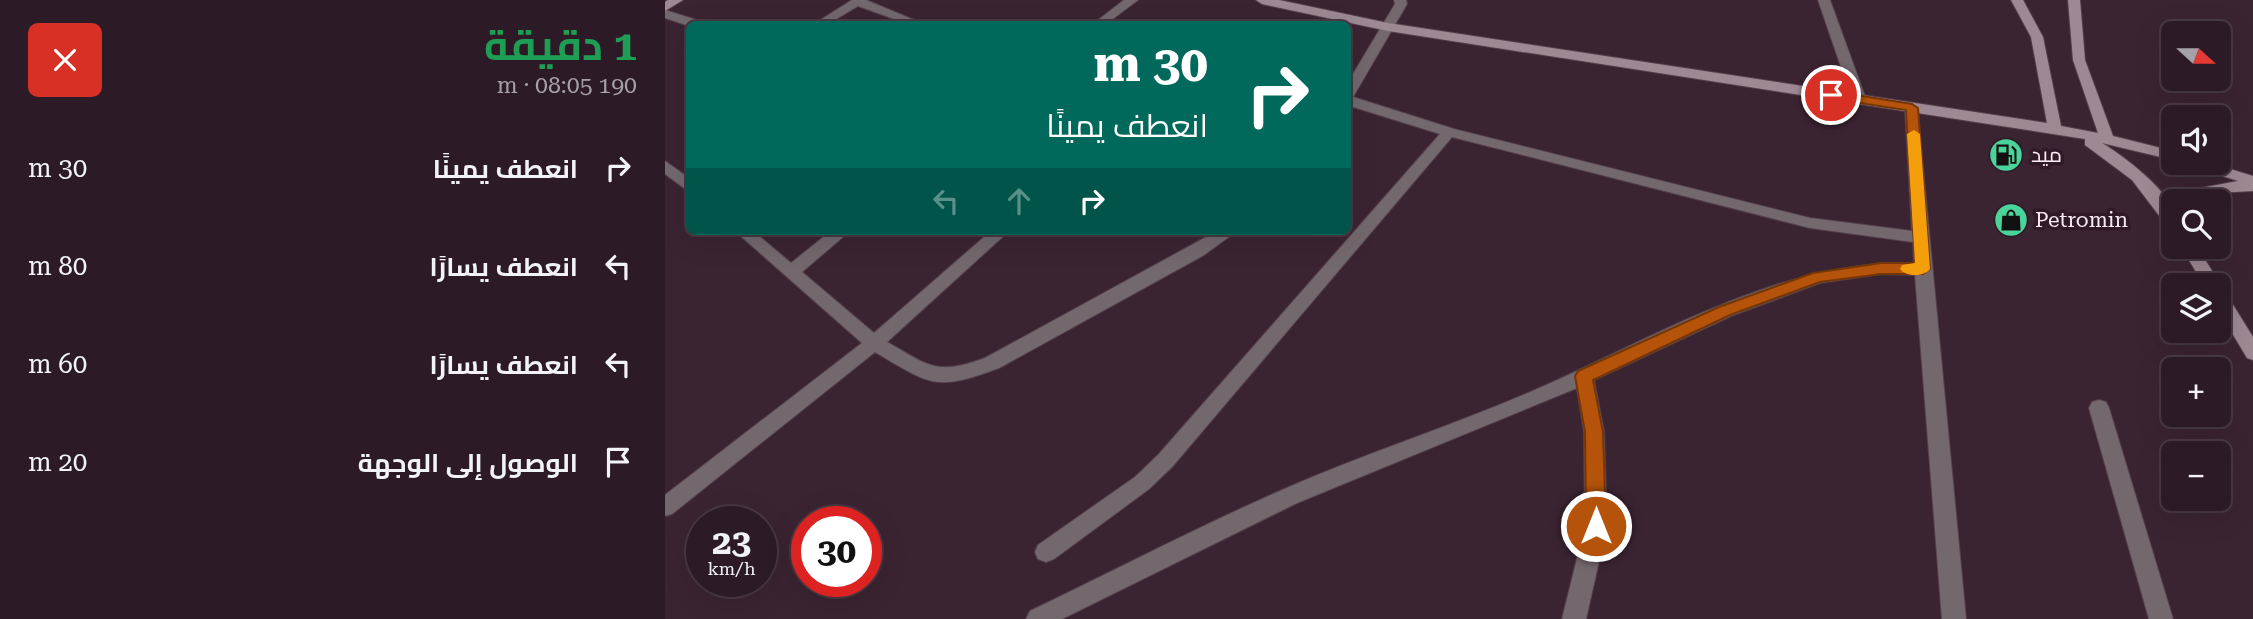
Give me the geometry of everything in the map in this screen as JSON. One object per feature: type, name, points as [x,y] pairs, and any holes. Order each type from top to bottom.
[{"type":"street","points":[[665,7],[677,0]]},
{"type":"street","points":[[1103,21],[1132,0]]},
{"type":"street","points":[[1262,0],[1388,27],[2072,132],[2161,153]]},
{"type":"street","points":[[1351,91],[1401,4],[1400,0]]},
{"type":"street","points":[[1824,0],[1859,99]]},
{"type":"street","points":[[2017,0],[2037,37],[2055,130]]},
{"type":"street","points":[[2074,0],[2079,60],[2107,139]]},
{"type":"street","points":[[825,21],[858,1],[910,21]]},
{"type":"street","points":[[665,14],[687,21]]},
{"type":"street","points":[[1351,99],[1449,132],[1810,223],[1921,238]]},
{"type":"street","points":[[1912,108],[1923,269],[1954,619]]},
{"type":"street","points":[[1046,552],[1142,483],[1165,461],[1449,132]]},
{"type":"street","points":[[2072,132],[2128,165],[2161,201]]},
{"type":"street","points":[[665,166],[686,183]]},
{"type":"street","points":[[2230,175],[2253,183]]},
{"type":"street","points":[[2211,189],[2253,183]]},
{"type":"street","points":[[748,235],[874,343],[930,375],[960,375],[992,363],[1223,235]]},
{"type":"street","points":[[791,272],[837,235]]},
{"type":"street","points":[[665,507],[874,343],[996,235]]},
{"type":"street","points":[[1038,619],[1290,496],[1535,399],[1725,311],[1818,277],[1881,268],[1923,269]]},
{"type":"street","points":[[2231,316],[2253,353]]},
{"type":"street","points":[[1574,619],[1596,526],[1594,432],[1584,376]]},
{"type":"street","points":[[2099,408],[2161,619]]},
{"type":"slow traffic","points":[[1908,269],[1923,269],[1914,134]]},
{"type":"place","name":"ميد","points":[[2006,155]]},
{"type":"place","name":"Petromin","points":[[2011,220]]},
{"type":"route","points":[[1596,526],[1594,432],[1584,376],[1725,311],[1818,277],[1881,268],[1923,269],[1912,108],[1831,95]]}]
